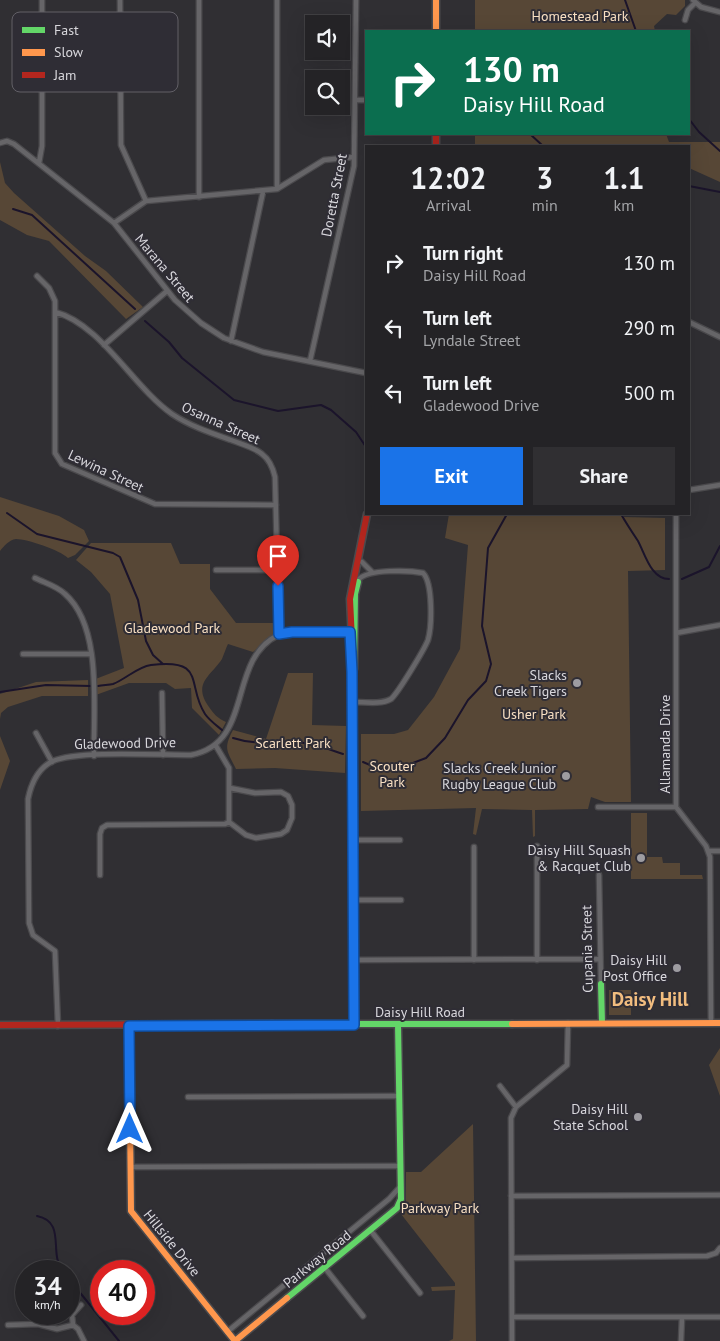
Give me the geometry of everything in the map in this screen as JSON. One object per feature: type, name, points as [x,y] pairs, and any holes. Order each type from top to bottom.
[{"type":"street","points":[[199,0],[199,197]]},
{"type":"street","points":[[277,0],[277,189]]},
{"type":"street","name":"Doretta Street","points":[[310,361],[354,157],[356,0]]},
{"type":"street","points":[[436,0],[436,30]]},
{"type":"street","points":[[685,20],[688,10],[694,2],[709,10],[720,12]]},
{"type":"street","points":[[39,163],[42,146],[42,92]]},
{"type":"street","points":[[121,92],[121,145],[146,201]]},
{"type":"street","points":[[356,100],[365,100]]},
{"type":"street","name":"Marana Street","points":[[0,143],[6,141],[14,144],[114,223],[167,291],[201,323],[231,341],[263,352],[365,373]]},
{"type":"street","points":[[114,223],[146,201],[263,192],[277,189],[324,160],[354,157]]},
{"type":"street","points":[[231,341],[263,192]]},
{"type":"street","name":"Lewina Street","points":[[37,276],[53,294],[55,312],[55,453],[62,464],[155,504],[276,505]]},
{"type":"street","points":[[104,345],[167,291]]},
{"type":"street","name":"Osanna Street","points":[[55,312],[67,315],[104,345],[148,394],[172,413],[196,427],[261,452],[273,467],[276,477],[279,634]]},
{"type":"street","points":[[690,322],[720,337]]},
{"type":"street","points":[[690,490],[720,485]]},
{"type":"street","points":[[352,632],[355,594],[362,562],[368,515]]},
{"type":"street","points":[[354,1025],[351,592],[368,515]]},
{"type":"street","name":"Allamanda Drive","points":[[676,515],[676,807],[708,851]]},
{"type":"street","points":[[362,562],[372,572]]},
{"type":"street","points":[[216,570],[278,570]]},
{"type":"street","points":[[353,702],[384,702],[393,697],[428,639],[428,578],[423,573],[372,572],[363,574],[359,579]]},
{"type":"street","points":[[35,578],[54,586],[75,605],[83,621],[91,654],[94,756]]},
{"type":"street","points":[[676,633],[720,625]]},
{"type":"street","points":[[229,822],[229,768],[216,746],[228,729],[251,663],[258,652],[279,634],[292,632],[352,632]]},
{"type":"street","points":[[23,654],[91,654]]},
{"type":"street","points":[[162,693],[163,755]]},
{"type":"street","points":[[36,733],[52,762],[37,776],[31,786],[28,799],[29,923],[33,934],[55,950],[58,1026]]},
{"type":"street","name":"Gladewood Drive","points":[[52,762],[74,756],[191,755],[205,752],[216,746]]},
{"type":"street","points":[[229,822],[246,835],[256,838],[280,834],[287,830],[292,818],[292,805],[288,796],[281,792],[255,793],[230,788]]},
{"type":"street","points":[[598,807],[676,807]]},
{"type":"street","points":[[100,875],[100,834],[102,828],[107,825],[226,824],[229,822]]},
{"type":"street","points":[[353,840],[400,840]]},
{"type":"street","points":[[536,846],[537,960]]},
{"type":"street","points":[[474,847],[474,960]]},
{"type":"street","points":[[711,1023],[708,851],[720,851]]},
{"type":"street","name":"Cupania Street","points":[[599,875],[599,959],[602,1023]]},
{"type":"street","points":[[353,900],[401,900]]},
{"type":"street","points":[[353,960],[599,959]]},
{"type":"street","points":[[0,1018],[3,1025]]},
{"type":"street","points":[[512,1341],[511,1118],[516,1107],[567,1065],[568,1023]]},
{"type":"street","name":"Daisy Hill Road","points":[[3,1025],[720,1023]]},
{"type":"street","name":"Parkway Road","points":[[235,1341],[398,1208],[401,1199],[399,1188],[398,1024]]},
{"type":"street","name":"Hillside Drive","points":[[129,1026],[131,1211],[235,1341]]},
{"type":"street","points":[[500,1086],[516,1107]]},
{"type":"street","points":[[188,1098],[398,1096]]},
{"type":"street","points":[[130,1167],[399,1166]]},
{"type":"street","name":"Parkway Road","points":[[227,1332],[389,1200],[399,1188]]},
{"type":"street","points":[[512,1196],[720,1196]]},
{"type":"street","points":[[371,1231],[420,1292]]},
{"type":"street","points":[[512,1258],[707,1256],[716,1253],[720,1248]]},
{"type":"street","points":[[325,1268],[364,1316]]},
{"type":"street","points":[[512,1317],[720,1317]]},
{"type":"street","points":[[681,1341],[682,1317]]},
{"type":"street","points":[[8,1325],[15,1325]]},
{"type":"street","points":[[42,1325],[57,1329],[72,1325],[78,1329],[84,1341]]},
{"type":"green space","name":"Homestead Park","points":[[475,0],[685,0],[685,6],[676,15],[667,14],[654,26],[655,30],[475,30]]},
{"type":"green space","points":[[475,135],[666,135],[669,142],[720,142],[720,182],[690,168],[690,145],[475,145]]},
{"type":"green space","points":[[0,162],[5,183],[14,193],[85,256],[106,271],[143,307],[126,319],[49,241],[27,235],[0,220]]},
{"type":"green space","points":[[0,497],[59,516],[84,530],[89,541],[75,555],[68,558],[51,548],[21,539],[11,541],[0,551]]},
{"type":"green space","name":"Usher Park","points":[[449,515],[624,515],[624,517],[665,518],[665,570],[628,571],[631,802],[605,802],[591,797],[588,809],[535,810],[535,836],[533,837],[532,810],[482,809],[476,835],[473,834],[476,808],[361,811],[361,734],[394,734],[408,730],[434,697],[460,649],[468,545],[445,538]]},
{"type":"green space","name":"Gladewood Park","points":[[91,543],[171,543],[180,564],[210,564],[210,589],[236,623],[276,623],[276,632],[253,652],[228,644],[222,659],[205,680],[202,692],[204,699],[214,714],[226,722],[219,735],[192,708],[191,688],[175,689],[166,683],[129,683],[93,696],[93,680],[124,668],[110,594],[91,572],[76,560]]},
{"type":"green space","name":"Scarlett Park","points":[[288,673],[313,673],[312,725],[346,726],[345,773],[275,768],[236,769],[227,750],[233,730],[266,739]]},
{"type":"green space","points":[[88,680],[88,696],[42,696],[8,707],[1,713],[0,719],[0,694],[36,682]]},
{"type":"green space","points":[[0,736],[10,761],[0,790]]},
{"type":"green space","points":[[631,813],[647,813],[647,857],[662,857],[663,863],[680,863],[680,875],[702,875],[703,879],[631,879]]},
{"type":"green space","points":[[609,990],[631,990],[631,1015],[609,1015]]},
{"type":"green space","points":[[720,1048],[720,1096],[709,1065]]},
{"type":"green space","name":"Parkway Park","points":[[473,1124],[476,1341],[449,1341],[453,1339],[455,1290],[432,1291],[431,1287],[455,1286],[455,1283],[401,1214],[406,1209],[406,1172],[421,1172]]},
{"type":"waterway","points":[[625,0],[636,30]]},
{"type":"waterway","points":[[690,120],[699,132],[720,151]]},
{"type":"waterway","points":[[531,135],[542,145]]},
{"type":"waterway","points":[[690,186],[720,192]]},
{"type":"waterway","points":[[13,209],[32,215],[135,309]]},
{"type":"waterway","points":[[145,321],[169,342],[182,358],[234,400],[278,411],[321,405],[331,410],[356,432],[365,446]]},
{"type":"waterway","points":[[7,513],[37,534],[113,553],[120,557],[138,600],[146,641],[153,655],[163,664]]},
{"type":"waterway","points":[[363,762],[382,770],[397,769],[426,758],[445,738],[468,700],[486,681],[491,664],[482,626],[488,548],[506,515]]},
{"type":"waterway","points":[[622,515],[638,541],[649,565],[658,575],[669,579]]},
{"type":"waterway","points":[[682,579],[709,567],[720,546]]},
{"type":"waterway","points":[[98,686],[113,684],[146,666],[169,664],[180,666],[188,670],[192,676],[205,714],[222,730]]},
{"type":"waterway","points":[[0,692],[46,685],[91,686]]},
{"type":"waterway","points":[[233,738],[255,742],[297,742],[316,745],[343,754]]},
{"type":"waterway","points":[[37,1216],[46,1219],[52,1225],[56,1239],[58,1260]]},
{"type":"waterway","points":[[80,1293],[119,1341]]},
{"type":"traffic: fast","points":[[354,669],[355,594],[358,582]]},
{"type":"traffic: fast","points":[[601,984],[602,1023]]},
{"type":"traffic: fast","points":[[272,1024],[512,1024]]},
{"type":"traffic: fast","points":[[287,1298],[397,1208],[401,1199],[398,1024]]},
{"type":"traffic: slow","points":[[436,0],[436,30]]},
{"type":"traffic: slow","points":[[353,661],[354,1025]]},
{"type":"traffic: slow","points":[[512,1024],[720,1023]]},
{"type":"traffic: slow","points":[[129,1026],[131,1211],[235,1341],[287,1298]]},
{"type":"traffic: jam","points":[[436,135],[436,145]]},
{"type":"traffic: jam","points":[[353,661],[350,599],[367,515]]},
{"type":"traffic: jam","points":[[0,1025],[272,1024]]},
{"type":"place","name":"Slacks Creek Tigers","points":[[577,683]]},
{"type":"place","name":"Slacks Creek Junior Rugby League Club","points":[[566,776]]},
{"type":"place","name":"Daisy Hill Squash & Racquet Club","points":[[641,858]]},
{"type":"place","name":"Daisy Hill Post Office","points":[[677,968]]},
{"type":"place","name":"Daisy Hill State School","points":[[638,1117]]},
{"type":"district","name":"Daisy Hill","points":[[650,999]]},
{"type":"route","points":[[130,1129],[129,1026],[354,1025],[352,672],[350,632],[292,632],[279,634],[278,586]]},
{"type":"park label","name":"Scouter Park","points":[[392,774]]}]
